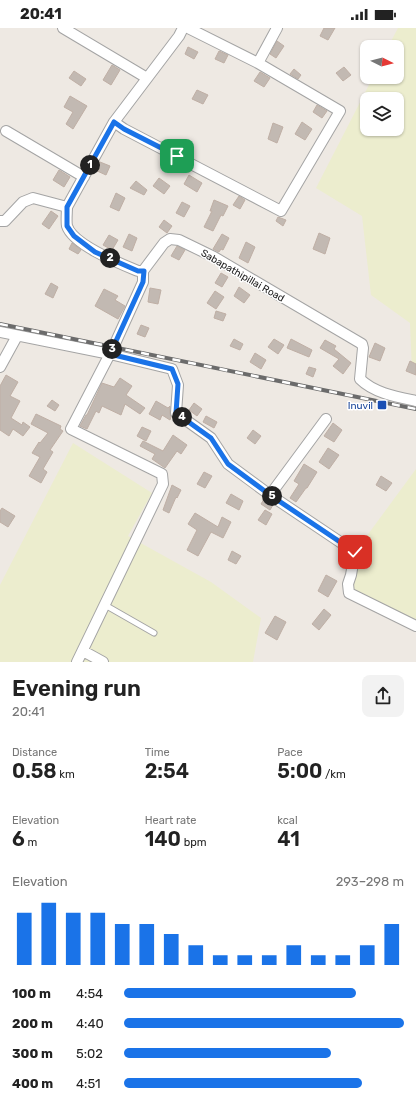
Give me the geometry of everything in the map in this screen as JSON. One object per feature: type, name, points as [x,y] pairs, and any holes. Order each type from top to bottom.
[{"type":"street","points":[[63,28],[147,78]]},
{"type":"street","points":[[78,662],[163,484],[162,474],[71,429],[110,354],[143,282],[144,271],[138,271],[95,252],[74,236],[67,226],[67,207],[114,122],[180,36],[183,28]]},
{"type":"street","points":[[114,122],[124,129],[281,211],[340,110],[258,63],[188,28]]},
{"type":"street","points":[[258,63],[277,28]]},
{"type":"street","points":[[6,131],[84,177]]},
{"type":"street","points":[[0,222],[5,221],[23,202],[33,198],[67,207]]},
{"type":"street","name":"Sabapathipillai Road","points":[[144,271],[164,243],[170,239],[179,240],[214,257],[362,344],[363,348],[360,379],[365,384],[389,395],[416,400]]},
{"type":"street","points":[[0,332],[110,354],[172,369],[178,384],[176,413],[211,438],[228,464],[270,495],[355,552],[348,584],[349,593],[416,626]]},
{"type":"street","points":[[0,367],[16,336]]},
{"type":"street","points":[[270,495],[326,419]]},
{"type":"street","points":[[83,651],[103,662]]},
{"type":"lane","points":[[105,605],[154,632]]},
{"type":"green space","points":[[398,28],[416,28],[416,372],[412,371],[410,323],[371,295],[362,216],[316,188],[360,102],[360,136],[404,136],[404,92],[365,92],[369,84],[404,84],[404,40],[392,40]]},
{"type":"green space","points":[[73,443],[152,493],[128,536],[211,582],[261,618],[253,662],[0,662],[0,585]]},
{"type":"green space","points":[[416,469],[416,626],[349,593],[355,552]]},
{"type":"building","points":[[324,28],[335,28],[328,40],[320,36]]},
{"type":"building","points":[[277,41],[284,46],[276,58],[270,54]]},
{"type":"building","points":[[188,47],[198,52],[194,59],[185,54]]},
{"type":"building","points":[[219,51],[228,55],[224,63],[215,59]]},
{"type":"building","points":[[112,65],[120,70],[111,85],[103,80]]},
{"type":"building","points":[[344,67],[351,75],[343,81],[336,73]]},
{"type":"building","points":[[294,69],[301,75],[298,79],[290,74]]},
{"type":"building","points":[[74,71],[86,79],[81,86],[69,78]]},
{"type":"building","points":[[260,72],[270,78],[264,87],[254,81]]},
{"type":"building","points":[[197,90],[208,95],[203,104],[192,99]]},
{"type":"building","points":[[70,96],[87,106],[73,129],[66,124],[73,112],[64,107]]},
{"type":"building","points":[[317,105],[327,111],[322,118],[313,112]]},
{"type":"building","points":[[302,122],[312,129],[305,140],[295,134]]},
{"type":"building","points":[[273,123],[283,127],[277,143],[268,139]]},
{"type":"building","points":[[100,162],[110,166],[106,175],[95,170]]},
{"type":"building","points":[[59,170],[70,177],[64,187],[53,180]]},
{"type":"building","points":[[189,175],[202,183],[197,192],[184,184]]},
{"type":"building","points":[[159,178],[170,186],[164,194],[153,186]]},
{"type":"building","points":[[136,181],[147,190],[144,195],[130,188]]},
{"type":"building","points":[[116,193],[125,198],[119,211],[110,207]]},
{"type":"building","points":[[239,196],[245,200],[240,209],[233,205]]},
{"type":"building","points":[[214,200],[228,206],[223,216],[221,215],[213,231],[204,227],[212,211],[210,211]]},
{"type":"building","points":[[182,202],[190,206],[184,217],[176,213]]},
{"type":"building","points":[[51,211],[58,216],[49,229],[42,224]]},
{"type":"building","points":[[278,217],[286,220],[283,226],[276,221]]},
{"type":"building","points":[[164,220],[172,226],[167,233],[159,227]]},
{"type":"building","points":[[319,233],[330,238],[325,254],[313,249]]},
{"type":"building","points":[[129,234],[137,238],[132,251],[123,247]]},
{"type":"building","points":[[222,234],[229,238],[223,250],[221,249],[219,252],[213,249]]},
{"type":"building","points":[[109,235],[118,240],[112,250],[103,245]]},
{"type":"building","points":[[246,242],[255,247],[248,263],[239,258]]},
{"type":"building","points":[[72,243],[81,250],[78,254],[69,249]]},
{"type":"building","points":[[177,246],[185,250],[179,260],[171,256]]},
{"type":"building","points":[[221,273],[228,277],[222,287],[215,283]]},
{"type":"building","points":[[51,283],[58,287],[53,298],[45,294]]},
{"type":"building","points":[[239,287],[250,295],[244,303],[234,296]]},
{"type":"building","points":[[150,288],[161,290],[158,304],[148,302]]},
{"type":"building","points":[[104,289],[118,296],[115,300],[125,306],[118,319],[95,306]]},
{"type":"building","points":[[215,291],[224,297],[216,309],[207,303]]},
{"type":"building","points":[[216,311],[226,314],[223,321],[214,318]]},
{"type":"building","points":[[141,325],[149,328],[145,337],[137,334]]},
{"type":"building","points":[[234,339],[243,344],[240,350],[230,346]]},
{"type":"building","points":[[274,339],[284,345],[278,354],[268,347]]},
{"type":"building","points":[[291,339],[312,350],[309,357],[287,348]]},
{"type":"building","points":[[325,340],[336,346],[334,349],[351,363],[343,374],[333,366],[339,359],[320,348]]},
{"type":"building","points":[[375,343],[385,348],[380,361],[369,357]]},
{"type":"building","points":[[255,353],[266,360],[261,369],[250,362]]},
{"type":"building","points":[[410,361],[416,364],[416,375],[406,371]]},
{"type":"building","points":[[309,367],[316,369],[313,377],[306,374]]},
{"type":"building","points":[[6,375],[18,382],[10,396],[20,401],[11,418],[22,425],[23,422],[30,427],[23,436],[13,429],[9,436],[0,430],[0,386]]},
{"type":"building","points":[[120,378],[132,386],[126,395],[145,408],[140,414],[125,404],[121,415],[102,406],[99,413],[96,411],[87,429],[80,426],[87,415],[102,383],[114,387]]},
{"type":"building","points":[[52,400],[59,405],[55,411],[47,406]]},
{"type":"building","points":[[156,401],[168,408],[170,406],[170,420],[162,415],[160,420],[149,414]]},
{"type":"building","points":[[194,403],[202,409],[197,416],[189,410]]},
{"type":"building","points":[[36,414],[61,426],[60,429],[63,431],[50,450],[53,452],[43,469],[47,472],[41,483],[29,476],[40,457],[32,453],[39,442],[40,443],[48,433],[31,424]]},
{"type":"building","points":[[206,416],[217,422],[214,428],[203,422]]},
{"type":"building","points":[[333,423],[342,430],[334,442],[324,436]]},
{"type":"building","points":[[142,427],[151,431],[146,441],[137,436]]},
{"type":"building","points":[[253,430],[261,436],[255,444],[247,438]]},
{"type":"building","points":[[173,435],[187,445],[181,454],[177,451],[165,468],[152,459],[155,454],[140,446],[143,441],[163,451]]},
{"type":"building","points":[[328,448],[339,455],[329,469],[319,462]]},
{"type":"building","points":[[304,464],[317,472],[296,502],[290,498],[299,484],[294,481]]},
{"type":"building","points":[[204,472],[212,476],[205,488],[197,484]]},
{"type":"building","points":[[381,476],[392,483],[386,491],[376,485]]},
{"type":"building","points":[[172,485],[181,490],[169,513],[163,510]]},
{"type":"building","points":[[231,494],[243,501],[239,510],[226,503]]},
{"type":"building","points":[[264,499],[273,505],[270,510],[261,504]]},
{"type":"building","points":[[2,508],[15,516],[8,527],[0,522],[0,511]]},
{"type":"building","points":[[265,510],[272,514],[266,525],[258,520]]},
{"type":"building","points":[[195,513],[218,527],[222,517],[231,522],[223,538],[211,532],[198,556],[187,550],[197,530],[188,524]]},
{"type":"building","points":[[232,551],[241,556],[236,564],[228,560]]},
{"type":"building","points":[[326,575],[337,581],[328,597],[318,591]]},
{"type":"building","points":[[324,609],[331,615],[319,630],[312,624]]},
{"type":"building","points":[[275,616],[286,622],[277,640],[265,633]]},
{"type":"railway","points":[[0,324],[416,409]]},
{"type":"place","name":"Inuvil","points":[[382,405]]},
{"type":"route","points":[[177,156],[124,129],[114,122],[67,207],[67,226],[74,236],[95,252],[138,271],[144,271],[143,282],[110,354],[172,369],[178,384],[176,413],[211,438],[228,464],[270,495],[355,552]]}]
